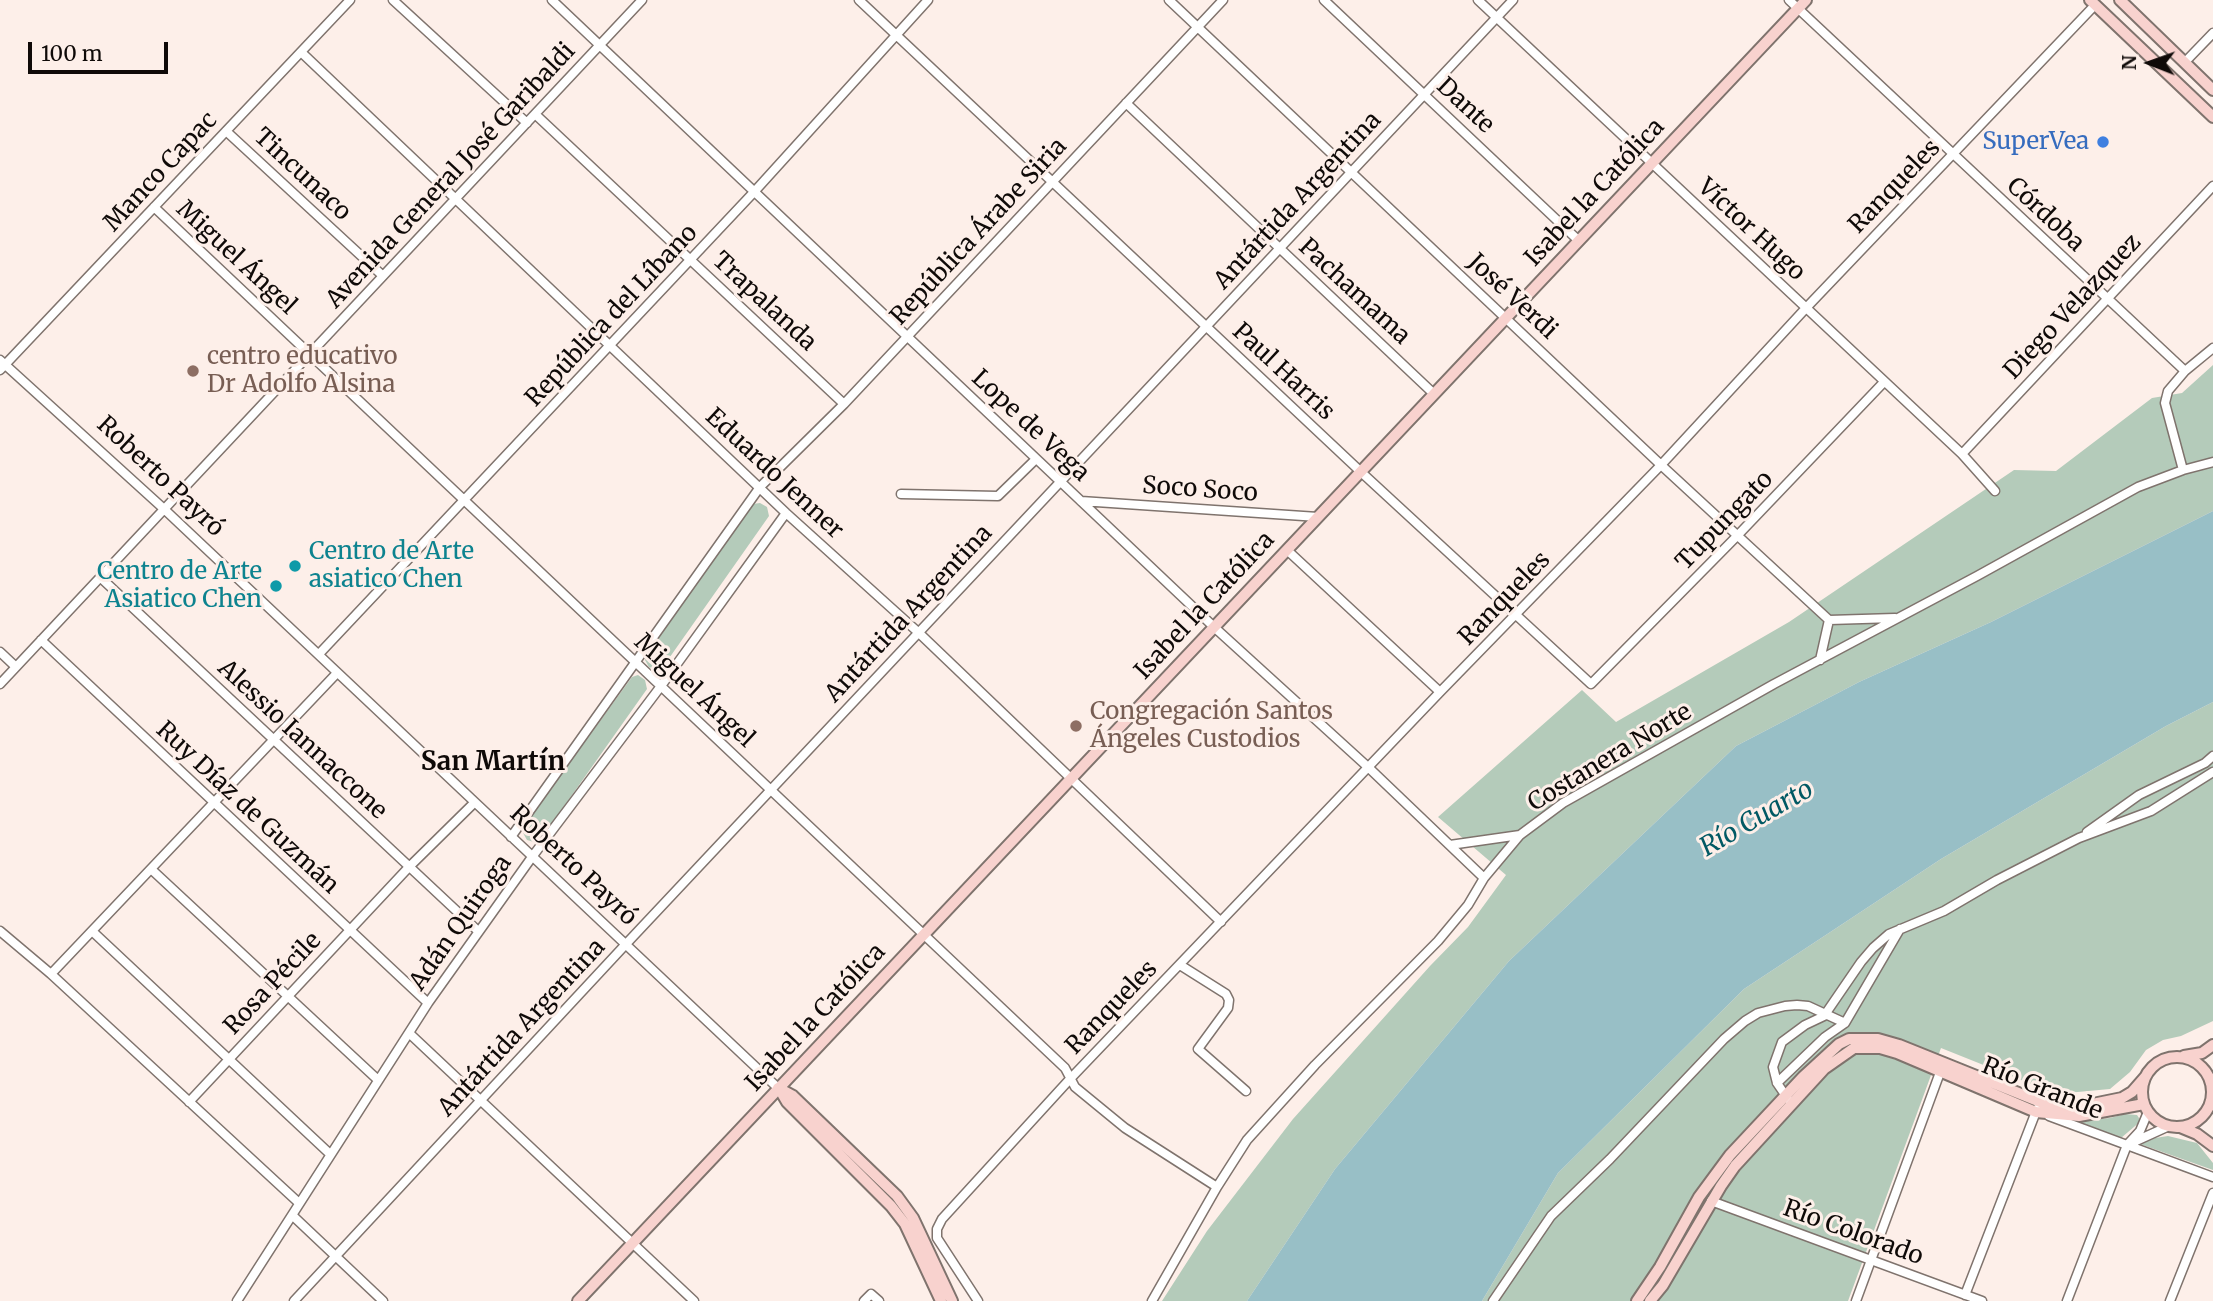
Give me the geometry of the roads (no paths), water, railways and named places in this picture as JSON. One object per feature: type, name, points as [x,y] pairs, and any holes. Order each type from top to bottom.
[{"type":"main road","points":[[2120,0],[2213,90]]},
{"type":"main road","points":[[2095,2],[2213,117]]},
{"type":"main road","name":"Isabel la Católica","points":[[578,1301],[1802,4]]},
{"type":"main road","points":[[1650,1301],[1663,1285],[1711,1201],[1735,1166],[1827,1055],[1849,1039],[1878,1038],[1942,1067]]},
{"type":"main road","points":[[2038,1107],[2065,1108],[2108,1102],[2132,1092],[2159,1061],[2168,1057],[2202,1053],[2213,1045]]},
{"type":"main road","name":"Río Grande","points":[[1789,1100],[1824,1069],[1854,1048],[1880,1048],[1942,1067],[2038,1107]]},
{"type":"main road","points":[[2174,1127],[2191,1125],[2200,1119],[2212,1101],[2210,1067],[2183,1057]]},
{"type":"main road","points":[[2146,1076],[2142,1094],[2146,1108],[2161,1123],[2197,1134],[2213,1146]]},
{"type":"main road","name":"Roberto Payró","points":[[778,1088],[787,1102],[891,1206],[905,1224],[941,1301]]},
{"type":"main road","name":"Roberto Payró","points":[[778,1088],[793,1096],[897,1196],[913,1218],[952,1301]]},
{"type":"main road","points":[[1637,1301],[1713,1177],[1789,1100]]},
{"type":"main road","points":[[2038,1107],[2079,1116],[2146,1108]]},
{"type":"street","name":"Manco Capac","points":[[2,365],[351,0]]},
{"type":"street","points":[[393,0],[527,123]]},
{"type":"street","name":"Lope de Vega","points":[[552,0],[1060,482],[1484,878]]},
{"type":"street","name":"Avenida General José Garibaldi","points":[[0,684],[642,0]]},
{"type":"street","name":"Paul Harris","points":[[859,0],[1361,472],[1591,684]]},
{"type":"street","name":"República del Líbano","points":[[319,654],[691,260],[928,0]]},
{"type":"street","name":"José Verdi","points":[[1169,0],[1829,620]]},
{"type":"street","name":"República Árabe Siria","points":[[760,487],[844,404],[1223,0]]},
{"type":"street","name":"Dante","points":[[1325,0],[1579,240]]},
{"type":"street","name":"Víctor Hugo","points":[[1478,0],[1962,454],[1995,491]]},
{"type":"street","name":"Antártida Argentina","points":[[337,1258],[626,944],[1513,0]]},
{"type":"street","name":"Córdoba","points":[[1789,0],[1802,4],[1953,155],[2185,371]]},
{"type":"street","name":"Ranqueles","points":[[978,1301],[937,1238],[937,1228],[942,1219],[1070,1079],[1661,465],[2095,2]]},
{"type":"street","points":[[2185,62],[2213,33]]},
{"type":"street","name":"Eduardo Jenner","points":[[301,52],[786,513],[919,633],[1221,922]]},
{"type":"street","name":"Pachamama","points":[[1126,103],[1434,394]]},
{"type":"street","name":"Trapalanda","points":[[535,114],[844,404]]},
{"type":"street","name":"Tincunaco","points":[[226,131],[383,276]]},
{"type":"street","name":"Diego Velazquez","points":[[1962,454],[2213,186]]},
{"type":"street","name":"Miguel Ángel","points":[[154,207],[1065,1068],[1075,1087],[1125,1128],[1217,1187]]},
{"type":"street","points":[[2183,470],[2165,403],[2168,391],[2185,371],[2213,348]]},
{"type":"street","name":"Roberto Payró","points":[[2,365],[164,509],[778,1088]]},
{"type":"street","name":"Tupungato","points":[[1591,684],[1884,382]]},
{"type":"street","points":[[901,494],[998,496],[1036,458]]},
{"type":"street","name":"Costanera Norte","points":[[1152,1301],[1247,1140],[1315,1065],[1438,941],[1468,905],[1484,878],[1520,835],[1563,803],[1774,684],[2138,487],[2213,462]]},
{"type":"street","name":"Adán Quiroga","points":[[511,837],[760,487]]},
{"type":"street","name":"Soco Soco","points":[[1081,501],[1318,517]]},
{"type":"street","name":"Adán Quiroga","points":[[237,1301],[428,1003],[478,931],[786,513]]},
{"type":"street","points":[[1287,550],[1440,692]]},
{"type":"street","name":"Alessio Iannaccone","points":[[100,577],[478,931]]},
{"type":"street","points":[[1820,660],[1829,620],[1898,618]]},
{"type":"street","name":"Ruy Díaz de Guzmán","points":[[41,640],[428,1003]]},
{"type":"street","points":[[0,652],[16,667]]},
{"type":"street","points":[[51,974],[337,673]]},
{"type":"street","points":[[2079,838],[2139,795],[2189,772],[2213,756]]},
{"type":"street","points":[[1789,1100],[1777,1083],[1773,1067],[1782,1042],[1805,1025],[1824,1016],[1873,947],[1889,934],[1944,911],[2079,838],[2151,811],[2213,772]]},
{"type":"street","name":"Rosa Pécile","points":[[189,1102],[409,867],[474,803]]},
{"type":"street","points":[[1450,845],[1520,835]]},
{"type":"street","points":[[151,869],[378,1080]]},
{"type":"street","points":[[1777,1083],[1825,1037],[1845,1023],[1901,928]]},
{"type":"street","points":[[0,931],[51,974],[299,1203]]},
{"type":"street","points":[[92,931],[330,1154]]},
{"type":"street","points":[[1180,965],[1226,994],[1229,1000],[1228,1008],[1198,1049],[1247,1091]]},
{"type":"street","points":[[1493,1301],[1551,1216],[1610,1159],[1724,1039],[1745,1021],[1758,1013],[1785,1006],[1808,1006],[1824,1016],[1845,1023]]},
{"type":"street","points":[[409,1033],[694,1301]]},
{"type":"street","points":[[1856,1301],[1942,1067]]},
{"type":"street","points":[[1965,1295],[2038,1107]]},
{"type":"street","name":"Río Grande","points":[[2038,1107],[2127,1145],[2213,1177]]},
{"type":"street","points":[[2067,1301],[2127,1145],[2140,1132],[2146,1108]]},
{"type":"street","points":[[2127,1145],[2174,1127]]},
{"type":"street","points":[[2170,1301],[2213,1193]]},
{"type":"street","name":"Río Colorado","points":[[1711,1201],[1982,1301]]},
{"type":"street","points":[[292,1215],[383,1301]]},
{"type":"street","points":[[295,1301],[337,1258]]},
{"type":"street","points":[[864,1301],[871,1294],[879,1301]]},
{"type":"water","name":"Río Cuarto","points":[[2213,511],[2213,702],[2166,726],[1941,859],[1744,989],[1558,1173],[1482,1301],[1247,1301],[1335,1169],[1509,961],[1736,746],[1859,682],[1991,622]]},
{"type":"place","name":"SuperVea","points":[[2103,142]]},
{"type":"place","name":"centro educativo Dr Adolfo Alsina","points":[[193,371]]},
{"type":"place","name":"Centro de Arte asiatico Chen","points":[[295,566]]},
{"type":"place","name":"Centro de Arte Asiatico Chen","points":[[276,586]]},
{"type":"place","name":"Congregación Santos Ángeles Custodios","points":[[1076,726]]},
{"type":"district","name":"San Martín","points":[[493,763]]}]
